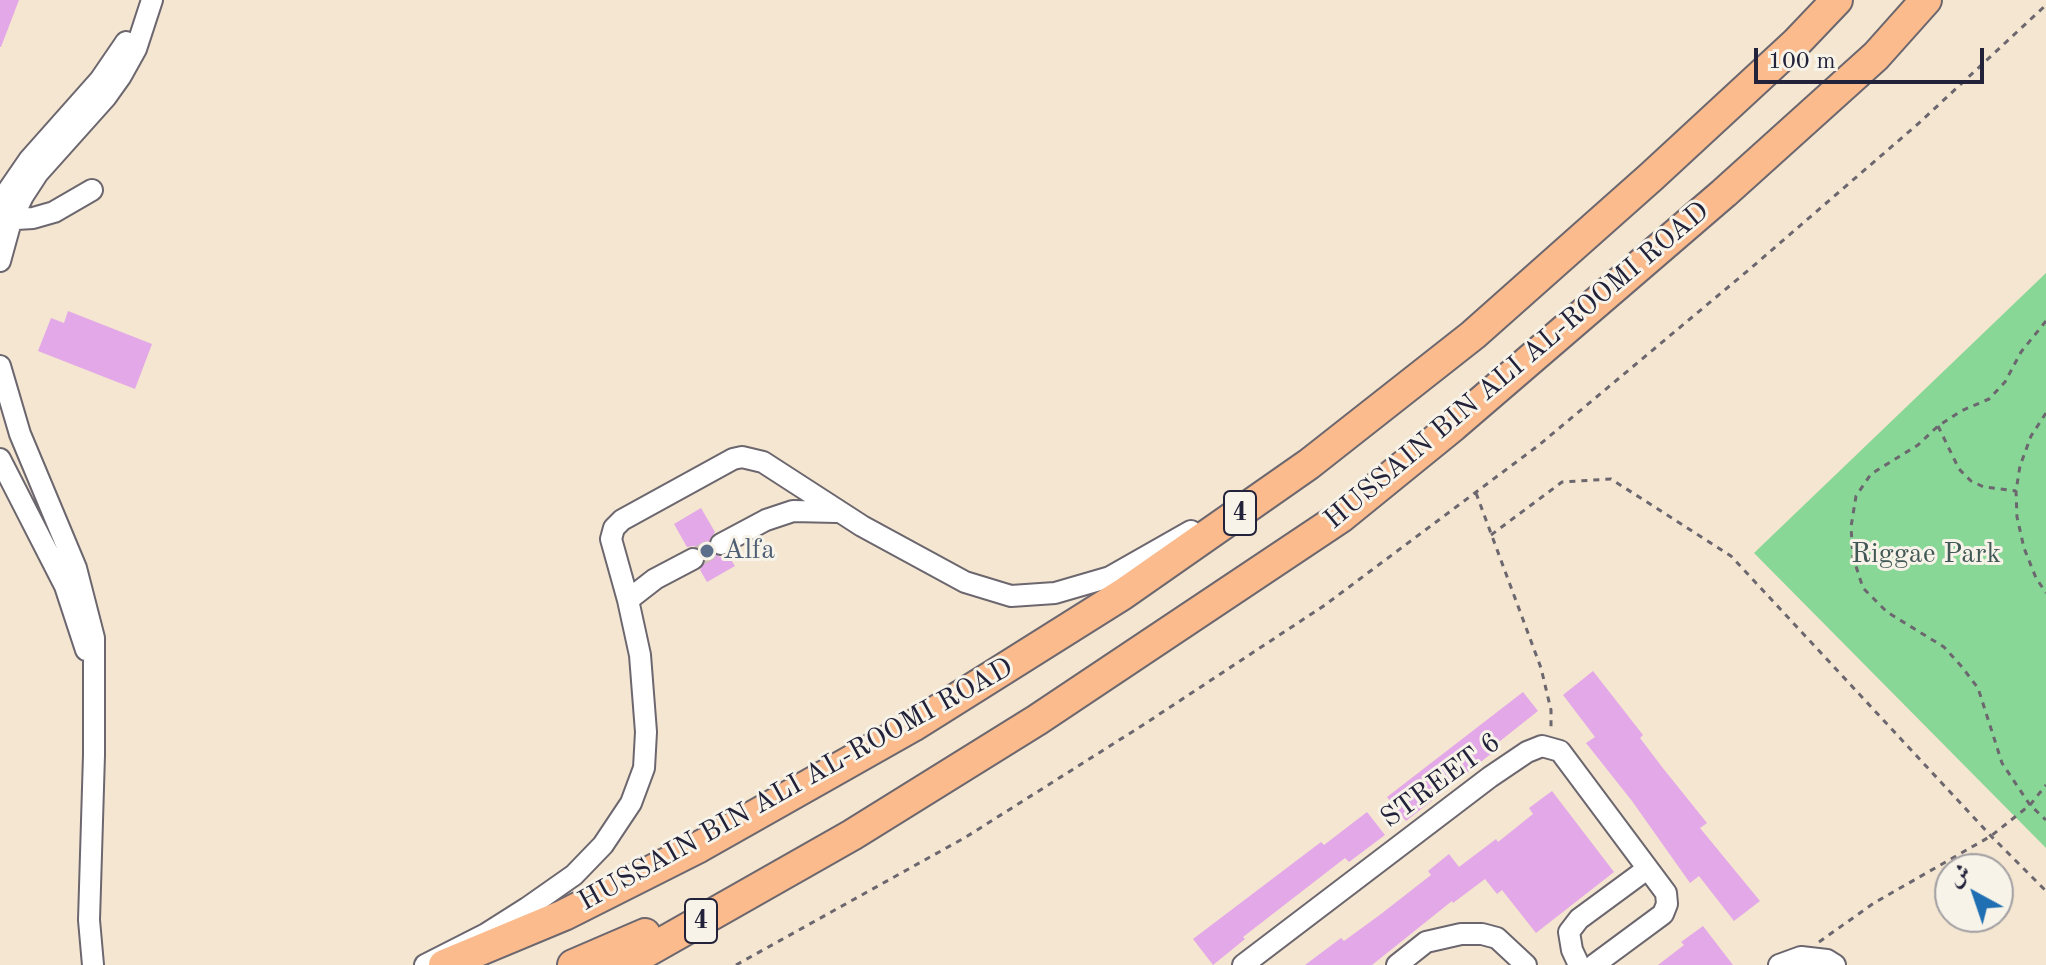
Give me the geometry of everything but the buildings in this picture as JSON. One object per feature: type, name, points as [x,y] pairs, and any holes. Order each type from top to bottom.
[{"type":"highway","name":"HUSSAIN BIN ALI AL-ROOMI ROAD","points":[[444,965],[564,915],[699,847],[913,726],[1123,594],[1309,464],[1485,325],[1685,146],[1796,43],[1837,0]]},
{"type":"highway","name":"HUSSAIN BIN ALI AL-ROOMI ROAD","points":[[623,965],[852,835],[1037,720],[1341,517],[1487,398],[1724,193],[1876,56],[1926,0]]},
{"type":"highway","points":[[573,965],[779,877]]},
{"type":"highway","points":[[484,965],[564,915]]},
{"type":"street","points":[[0,202],[29,160],[113,63],[126,42],[139,0]]},
{"type":"street","points":[[0,261],[6,221],[38,173],[121,76],[136,49],[152,0]]},
{"type":"street","points":[[6,221],[54,212],[92,190]]},
{"type":"street","points":[[0,366],[29,457],[76,568],[94,638],[89,920],[83,965]]},
{"type":"street","points":[[425,965],[496,927],[574,875],[603,845],[631,803],[644,768],[646,732],[640,655],[611,539],[614,528],[622,520],[733,459],[742,457],[763,462],[841,513],[965,582],[1011,596],[1055,593],[1110,577],[1309,464]]},
{"type":"street","points":[[0,459],[65,586],[93,672]]},
{"type":"street","points":[[721,544],[766,520],[793,511],[841,513]]},
{"type":"street","points":[[628,600],[655,579],[693,559]]},
{"type":"street","name":"STREET 6","points":[[1243,965],[1490,777],[1527,752],[1542,746],[1552,747]]},
{"type":"street","points":[[1552,747],[1560,751],[1666,893],[1667,904],[1663,914],[1594,965]]},
{"type":"street","points":[[1579,965],[1569,932],[1579,919],[1647,869]]},
{"type":"street","points":[[89,920],[93,965]]},
{"type":"street","points":[[1397,965],[1426,942],[1461,934],[1497,938],[1526,965]]},
{"type":"street","points":[[1779,965],[1801,957],[1827,960],[1835,965]]},
{"type":"path","points":[[736,965],[966,837],[1325,605],[1539,445],[1919,123],[2046,5]]},
{"type":"path","points":[[2046,321],[2021,352],[2005,382],[1989,399],[1961,411],[1938,426],[1918,445],[1871,474],[1856,496],[1851,527],[1853,557],[1863,588],[1887,612],[1944,647],[1978,688],[2002,763],[2030,805],[2046,820]]},
{"type":"path","points":[[2046,413],[2020,466],[2016,491],[2017,517],[2024,548],[2046,593]]},
{"type":"path","points":[[1938,426],[1959,469],[1971,481],[1984,487],[2016,491]]},
{"type":"path","points":[[1491,535],[1562,482],[1611,479],[1731,556],[2046,891]]},
{"type":"path","points":[[1476,493],[1541,668],[1551,710],[1552,747]]},
{"type":"path","points":[[1801,957],[1874,903],[1991,836],[2030,805],[2046,785]]},
{"type":"green space","name":"Riggae Park","points":[[2046,273],[2046,848],[1754,553]]},
{"type":"tunnel","points":[[693,559],[721,544]]},
{"type":"place","name":"Alfa","points":[[707,551]]}]
